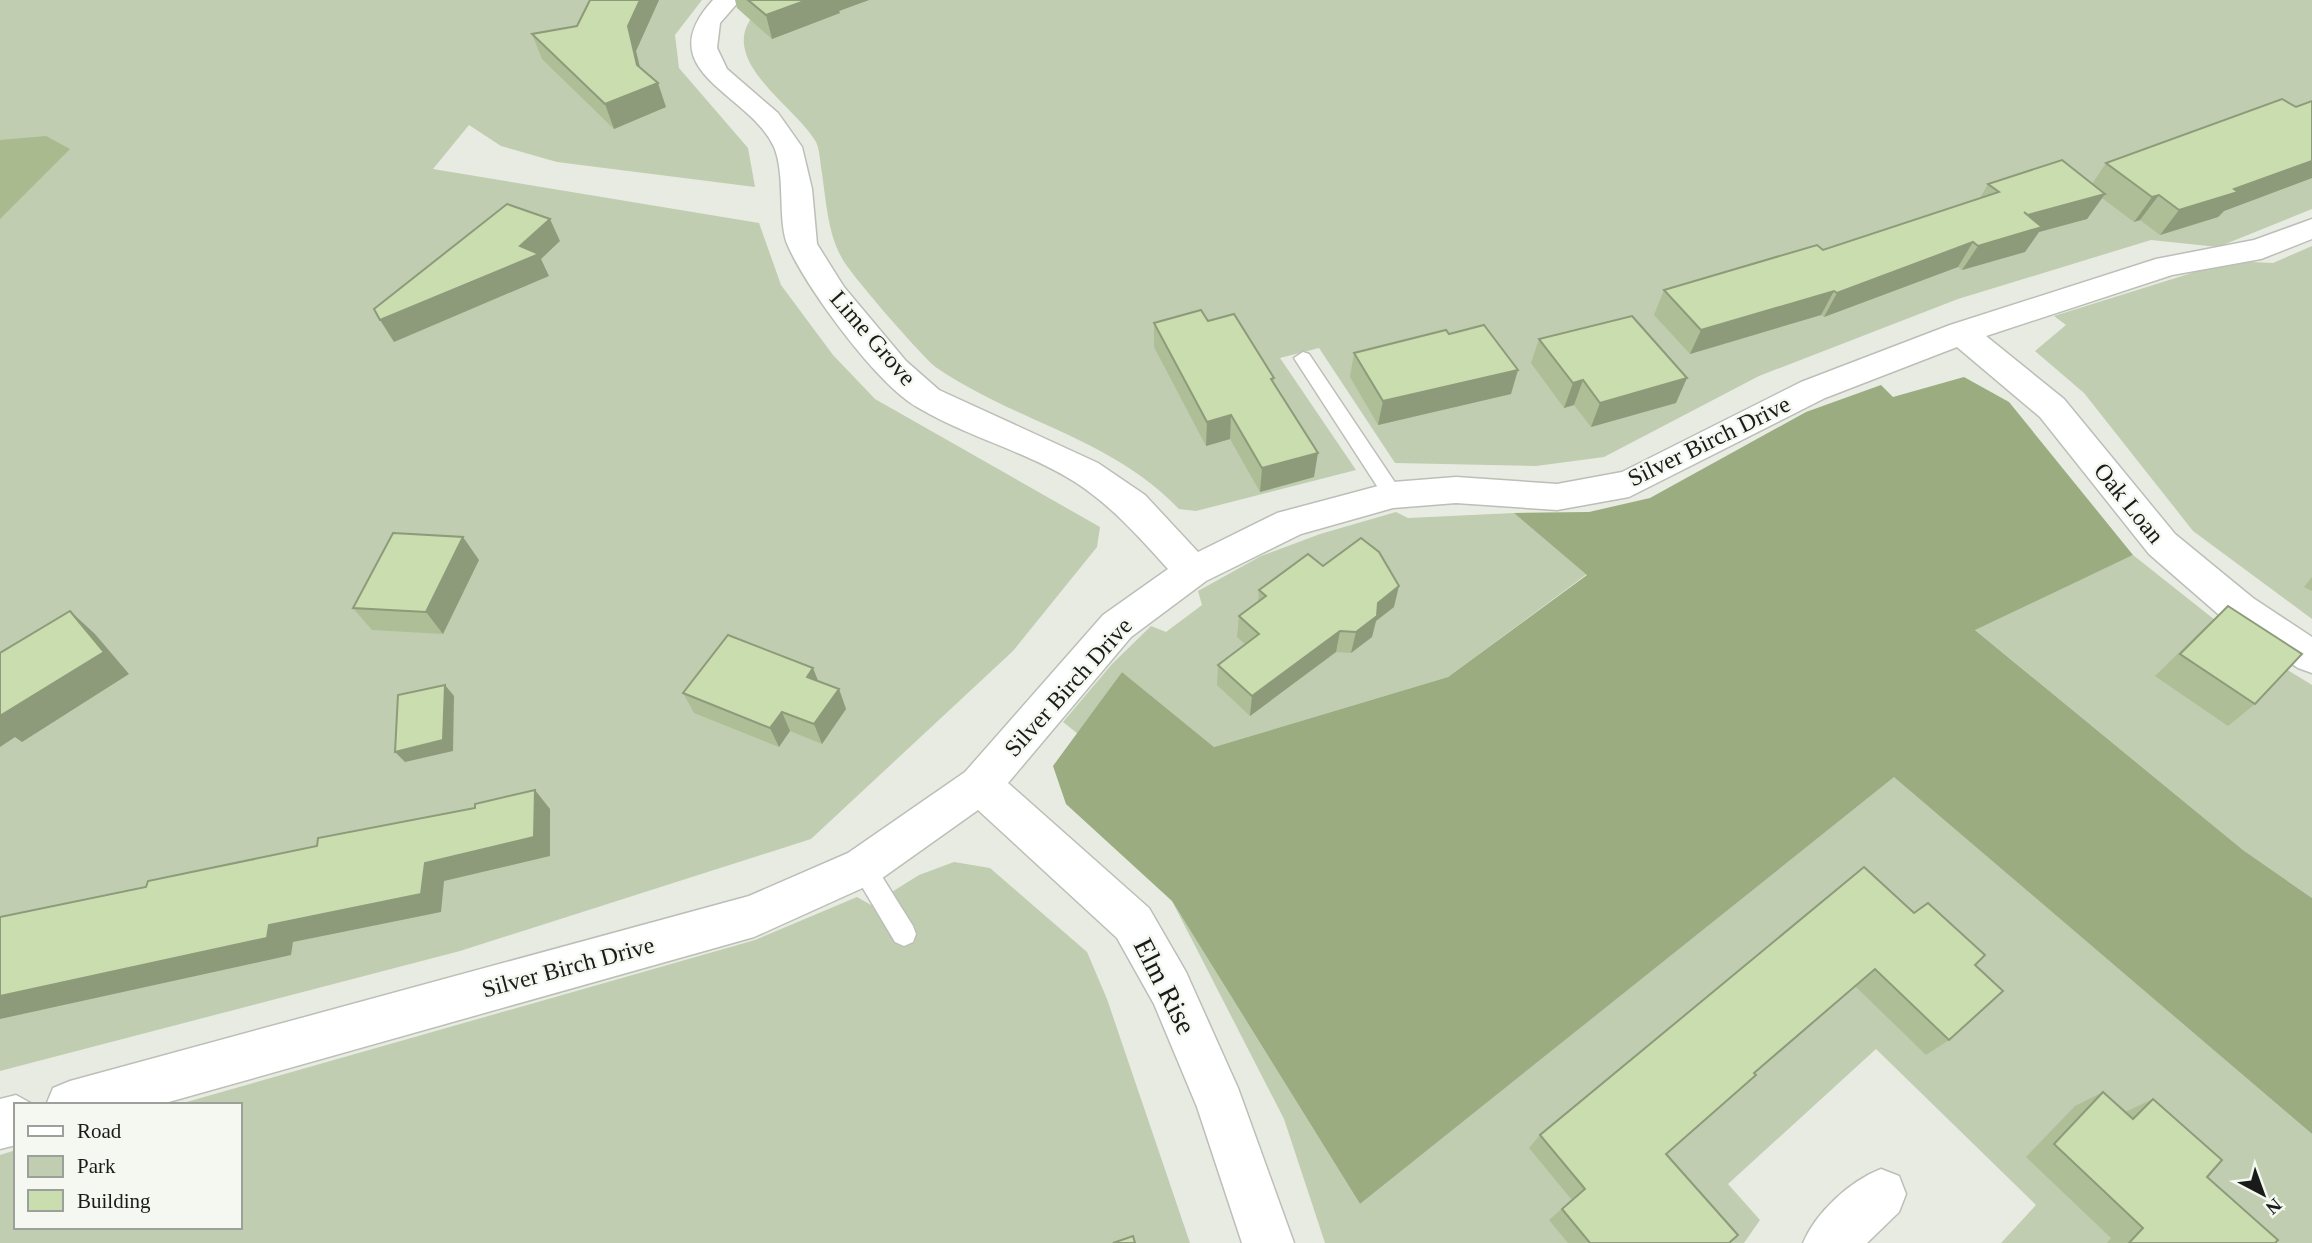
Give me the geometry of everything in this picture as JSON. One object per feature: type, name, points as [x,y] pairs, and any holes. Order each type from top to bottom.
[{"type":"street","name":"Lime Grove","points":[[727,0],[708,22],[704,48],[716,73],[768,119],[788,147],[802,244],[832,294],[894,369],[927,398],[1086,472],[1132,505],[1193,571]]},
{"type":"street","name":"Silver Birch Drive","points":[[77,1103],[754,916],[863,867],[980,785],[1116,626],[1193,571],[1290,523],[1393,495],[1456,491],[1557,496],[1629,484],[1813,390],[1961,333],[2167,266],[2261,249],[2312,228]]},
{"type":"street","name":"Oak Loan","points":[[1961,333],[2052,408],[2162,544],[2239,609],[2312,657]]},
{"type":"street","name":"Elm Rise","points":[[980,785],[1133,923],[1170,988],[1222,1105],[1268,1243]]},
{"type":"street","points":[[1829,1243],[1881,1194]]},
{"type":"lane","points":[[1303,358],[1393,495]]},
{"type":"lane","points":[[863,867],[904,934]]},
{"type":"green space","points":[[0,0],[702,0],[675,35],[679,68],[748,148],[755,187],[557,162],[501,146],[469,125],[433,169],[759,223],[781,285],[833,355],[875,399],[1100,527],[1097,547],[1013,651],[811,839],[460,951],[0,1071]]},
{"type":"green space","points":[[768,0],[2312,0],[2312,209],[2218,247],[2151,240],[1958,299],[1759,376],[1604,457],[1536,466],[1395,463],[1319,348],[1280,358],[1356,470],[1196,511],[1179,509],[1124,465],[1093,447],[967,387],[937,368],[860,282],[843,260],[834,240],[816,142],[753,69],[746,53],[744,36],[750,20]]},
{"type":"green space","points":[[2312,246],[2312,619],[2193,531],[2084,393],[2035,351],[2066,325],[2054,316],[2230,261],[2273,263]]},
{"type":"green space","points":[[1396,512],[1408,518],[1514,513],[1587,574],[1448,677],[1214,747],[1122,672],[1078,734],[1063,722],[1112,664],[1151,626],[1166,632],[1202,605],[1198,591],[1261,556],[1320,534]]},
{"type":"green space","points":[[2133,555],[2244,643],[2312,685],[2312,898],[2243,850],[1974,629]]},
{"type":"green space","points":[[1894,776],[2312,1134],[2312,1243],[2001,1243],[2036,1205],[1876,1049],[1728,1184],[1760,1220],[1744,1243],[1325,1243],[1284,1119],[1172,901],[1360,1204]]},
{"type":"green space","points":[[954,862],[990,868],[1087,952],[1107,999],[1190,1243],[0,1243],[0,1155],[14,1151],[14,1229],[242,1229],[242,1103],[183,1103],[755,940],[857,897],[871,905],[919,875]]},
{"type":"shaded area","points":[[46,136],[70,149],[0,219],[0,140]]},
{"type":"shaded area","points":[[1964,377],[2009,402],[2133,555],[1975,630],[2243,850],[2312,898],[2312,1134],[1894,777],[1360,1204],[1172,901],[1066,804],[1053,766],[1122,672],[1214,747],[1448,677],[1587,575],[1514,513],[1589,512],[1650,498],[1806,412],[1881,385],[1893,397]]},
{"type":"building","points":[[590,0],[640,0],[628,26],[637,65],[658,83],[605,104],[532,34],[577,26]]},
{"type":"building","points":[[748,0],[807,0],[766,15]]},
{"type":"building","points":[[2282,99],[2296,107],[2312,101],[2312,161],[2234,189],[2238,192],[2179,210],[2159,195],[2152,197],[2106,163]]},
{"type":"building","points":[[2062,160],[2105,194],[2028,215],[2024,212],[2042,227],[1978,246],[1973,242],[1837,293],[1834,291],[1701,330],[1664,290],[1817,245],[1823,250],[1999,192],[1988,184]]},
{"type":"building","points":[[507,204],[550,219],[520,246],[539,254],[380,320],[374,309]]},
{"type":"building","points":[[1201,310],[1208,321],[1234,314],[1318,453],[1262,468],[1231,415],[1207,422],[1154,323]]},
{"type":"building","points":[[1632,316],[1687,378],[1600,403],[1583,380],[1573,383],[1539,339]]},
{"type":"building","points":[[1484,325],[1518,370],[1383,401],[1354,353],[1446,330],[1449,334]]},
{"type":"building","points":[[393,533],[463,537],[426,612],[353,608]]},
{"type":"building","points":[[1361,538],[1379,552],[1399,586],[1378,603],[1377,616],[1356,632],[1340,631],[1252,696],[1218,665],[1259,634],[1239,616],[1266,596],[1259,590],[1308,554],[1323,566]]},
{"type":"building","points":[[2228,606],[2302,654],[2255,704],[2180,654]]},
{"type":"building","points":[[70,611],[104,652],[0,716],[0,653]]},
{"type":"building","points":[[728,635],[813,668],[807,677],[839,689],[814,724],[782,712],[770,728],[683,693]]},
{"type":"building","points":[[445,685],[443,740],[395,752],[398,695]]},
{"type":"building","points":[[535,790],[534,837],[425,863],[421,894],[269,925],[267,938],[0,996],[0,917],[146,887],[148,881],[317,846],[318,838],[475,808],[475,804]]},
{"type":"building","points":[[1864,867],[1914,913],[1928,903],[1985,955],[1975,965],[2003,991],[1949,1040],[1875,969],[1754,1073],[1756,1075],[1666,1154],[1738,1235],[1729,1243],[1590,1243],[1562,1209],[1585,1189],[1540,1135]]},
{"type":"building","points":[[2103,1092],[2133,1119],[2153,1099],[2222,1160],[2207,1177],[2278,1240],[2275,1243],[2129,1243],[2143,1228],[2054,1144]]},
{"type":"building","points":[[1133,1236],[1135,1243],[1113,1243]]}]
